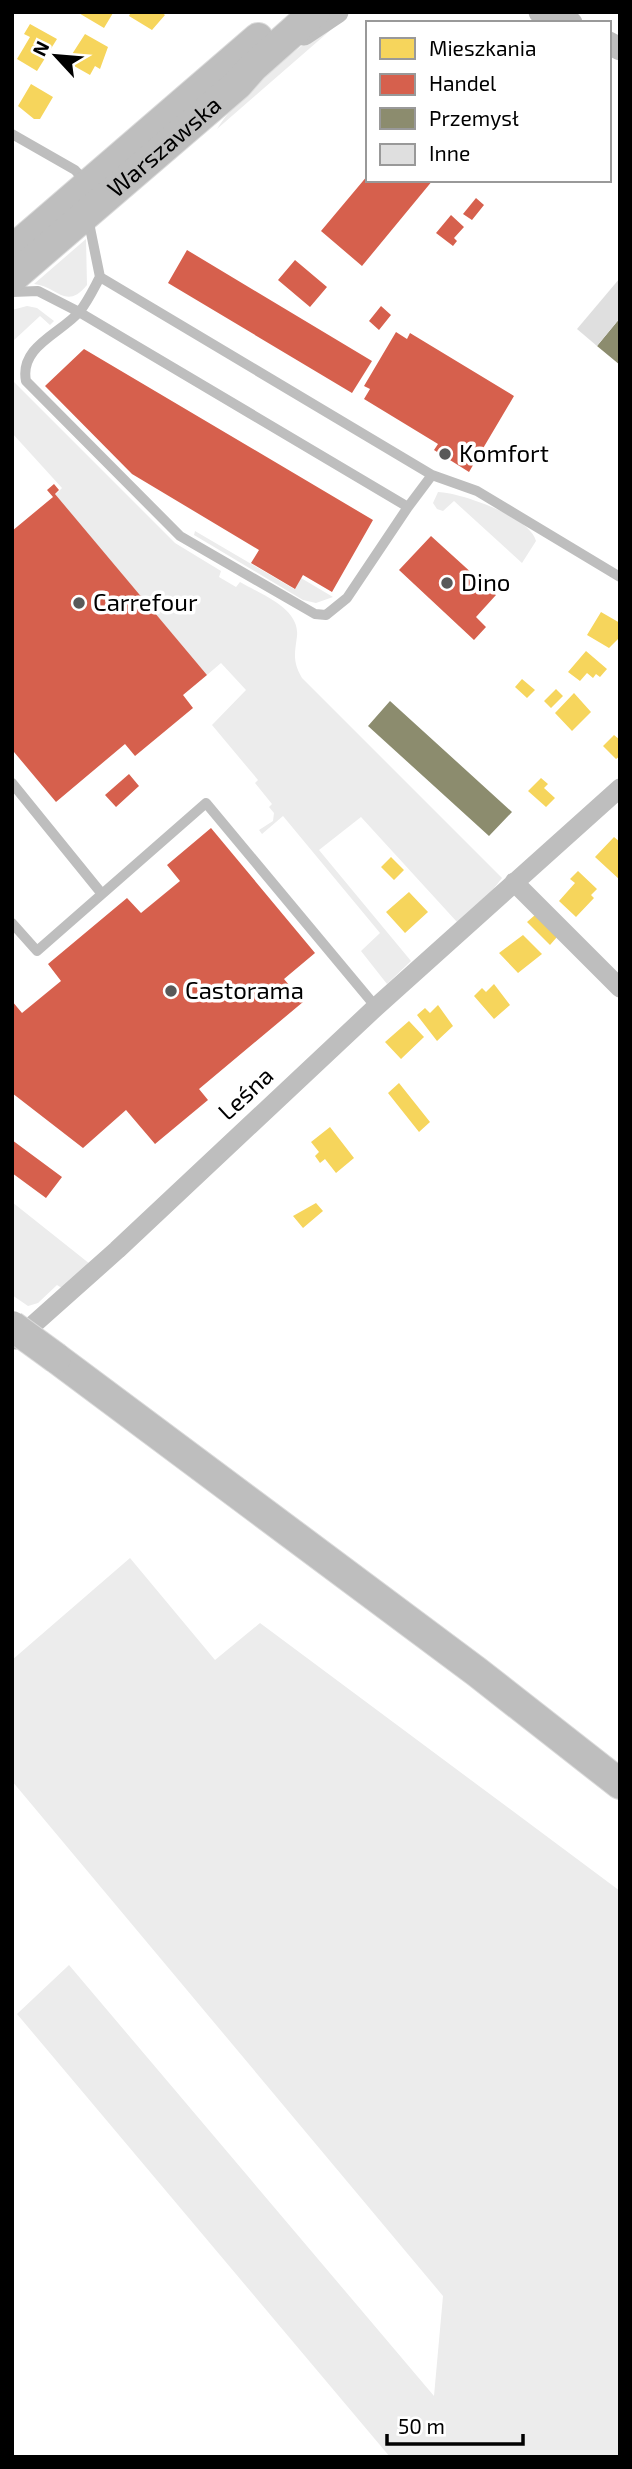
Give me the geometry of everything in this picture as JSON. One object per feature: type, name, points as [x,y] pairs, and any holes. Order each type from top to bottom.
[{"type":"main road","name":"Warszawska","points":[[12,250],[288,12]]},
{"type":"main road","name":"Warszawska","points":[[12,278],[238,84],[253,67],[316,12]]},
{"type":"main road","points":[[12,1326],[466,1663],[620,1784]]},
{"type":"street","points":[[238,84],[257,74],[302,36],[337,12]]},
{"type":"street","points":[[542,13],[565,21]]},
{"type":"street","name":"Leśna","points":[[12,1343],[117,1250],[376,1007],[620,789]]},
{"type":"street","points":[[514,882],[620,988]]},
{"type":"lane","points":[[12,134],[75,170],[88,184]]},
{"type":"lane","points":[[88,214],[100,277],[79,312],[31,354],[24,367],[26,382],[180,536],[315,614],[326,615],[346,598],[432,475]]},
{"type":"lane","points":[[100,277],[432,475],[477,491],[620,577]]},
{"type":"lane","points":[[12,292],[37,291],[79,312],[408,507]]},
{"type":"lane","points":[[12,783],[102,894]]},
{"type":"lane","points":[[12,923],[37,951],[206,803],[376,1007]]},
{"type":"shaded area","points":[[348,15],[217,129],[258,82],[315,36]]},
{"type":"shaded area","points":[[86,239],[87,285],[80,293],[67,297],[34,284]]},
{"type":"shaded area","points":[[27,306],[37,308],[54,321],[50,325],[40,316],[12,342],[12,310]]},
{"type":"shaded area","points":[[12,380],[175,543],[221,571],[219,577],[236,587],[240,582],[286,610],[296,626],[295,662],[302,678],[502,878],[491,892],[457,922],[361,817],[319,850],[411,961],[387,984],[361,951],[380,933],[283,816],[262,834],[259,830],[273,821],[274,813],[269,807],[272,804],[255,783],[258,780],[212,725],[246,690],[221,663],[207,675],[55,495],[62,488],[12,433]]},
{"type":"shaded area","points":[[438,492],[478,502],[522,523],[536,541],[522,563],[454,501],[443,511],[437,509],[433,503]]},
{"type":"shaded area","points":[[195,531],[294,589],[301,578],[333,597],[316,603],[303,600],[194,535]]},
{"type":"shaded area","points":[[12,1202],[90,1264],[62,1288],[57,1285],[38,1303],[28,1306],[12,1295]]},
{"type":"shaded area","points":[[130,1558],[215,1660],[260,1623],[620,1891],[620,2457],[390,2457],[17,2014],[69,1965],[434,2396],[443,2296],[12,1781],[12,1660]]},
{"type":"building: Mieszkania","points":[[77,12],[111,12],[113,13],[104,28]]},
{"type":"building: Mieszkania","points":[[131,12],[161,12],[165,15],[152,30],[129,16]]},
{"type":"building: Mieszkania","points":[[30,24],[57,39],[37,71],[17,59],[30,37],[24,34]]},
{"type":"building: Mieszkania","points":[[85,34],[108,47],[100,69],[95,66],[90,75],[67,62]]},
{"type":"building: Mieszkania","points":[[31,84],[53,97],[40,119],[34,119],[18,106]]},
{"type":"building: Mieszkania","points":[[601,612],[620,623],[620,637],[609,648],[587,635]]},
{"type":"building: Mieszkania","points":[[586,651],[607,669],[600,677],[596,674],[593,678],[587,673],[580,681],[568,672]]},
{"type":"building: Mieszkania","points":[[522,679],[535,690],[527,698],[515,687]]},
{"type":"building: Mieszkania","points":[[556,689],[563,696],[551,708],[544,701]]},
{"type":"building: Mieszkania","points":[[574,693],[591,712],[572,731],[555,713]]},
{"type":"building: Mieszkania","points":[[614,735],[620,740],[620,756],[616,759],[603,746]]},
{"type":"building: Mieszkania","points":[[541,778],[548,784],[544,788],[555,798],[546,807],[528,791]]},
{"type":"building: Mieszkania","points":[[614,837],[620,842],[620,880],[595,857]]},
{"type":"building: Mieszkania","points":[[391,857],[404,870],[394,880],[381,867]]},
{"type":"building: Mieszkania","points":[[578,871],[597,889],[591,895],[594,898],[576,917],[559,901],[575,883],[570,879]]},
{"type":"building: Mieszkania","points":[[409,892],[428,912],[405,933],[386,912]]},
{"type":"building: Mieszkania","points":[[535,915],[557,937],[550,945],[527,922]]},
{"type":"building: Mieszkania","points":[[523,935],[542,954],[518,973],[499,953]]},
{"type":"building: Mieszkania","points":[[494,984],[510,1005],[494,1019],[474,996],[482,988],[486,992]]},
{"type":"building: Mieszkania","points":[[438,1005],[453,1026],[437,1041],[417,1015],[425,1008],[430,1013]]},
{"type":"building: Mieszkania","points":[[409,1021],[424,1037],[401,1059],[385,1042]]},
{"type":"building: Mieszkania","points":[[399,1083],[430,1122],[419,1132],[388,1093]]},
{"type":"building: Mieszkania","points":[[330,1127],[354,1158],[336,1173],[325,1159],[320,1163],[315,1156],[319,1152],[311,1142]]},
{"type":"building: Mieszkania","points":[[316,1203],[323,1211],[303,1228],[293,1216]]},
{"type":"building: Handel","points":[[366,177],[366,182],[431,182],[362,266],[321,231]]},
{"type":"building: Handel","points":[[476,198],[484,205],[472,220],[463,214]]},
{"type":"building: Handel","points":[[451,215],[464,227],[454,238],[457,241],[453,246],[436,233]]},
{"type":"building: Handel","points":[[187,250],[372,361],[352,393],[168,283]]},
{"type":"building: Handel","points":[[295,260],[327,287],[310,307],[278,280]]},
{"type":"building: Handel","points":[[381,306],[391,315],[379,330],[369,321]]},
{"type":"building: Handel","points":[[396,332],[407,339],[410,333],[514,396],[469,472],[434,450],[438,444],[364,399],[370,389],[364,386]]},
{"type":"building: Handel","points":[[84,349],[373,520],[332,592],[303,575],[295,589],[251,563],[259,550],[132,474],[45,386]]},
{"type":"building: Handel","name":"Carrefour","points":[[54,484],[59,490],[55,494],[207,675],[183,695],[193,708],[135,756],[125,744],[56,802],[14,752],[12,754],[12,531],[53,497],[47,490]]},
{"type":"building: Handel","name":"Dino","points":[[431,536],[496,595],[476,617],[486,627],[474,640],[399,570]]},
{"type":"building: Handel","points":[[129,774],[139,786],[116,807],[105,795]]},
{"type":"building: Handel","name":"Castorama","points":[[211,828],[315,953],[284,979],[303,1002],[199,1089],[208,1100],[155,1144],[126,1110],[83,1148],[12,1093],[12,1001],[22,1013],[61,981],[48,964],[127,898],[141,913],[180,881],[167,865]]},
{"type":"building: Handel","points":[[12,1140],[62,1177],[46,1198],[12,1173]]},
{"type":"building: Przemysł","points":[[620,318],[620,365],[597,346]]},
{"type":"building: Przemysł","points":[[390,701],[512,812],[489,836],[368,726]]},
{"type":"building: Inne","points":[[620,278],[620,318],[597,346],[577,329]]},
{"type":"place","name":"Komfort","points":[[445,454]]},
{"type":"place","name":"Dino","points":[[447,583]]},
{"type":"place","name":"Carrefour","points":[[79,603]]},
{"type":"place","name":"Castorama","points":[[171,991]]}]
